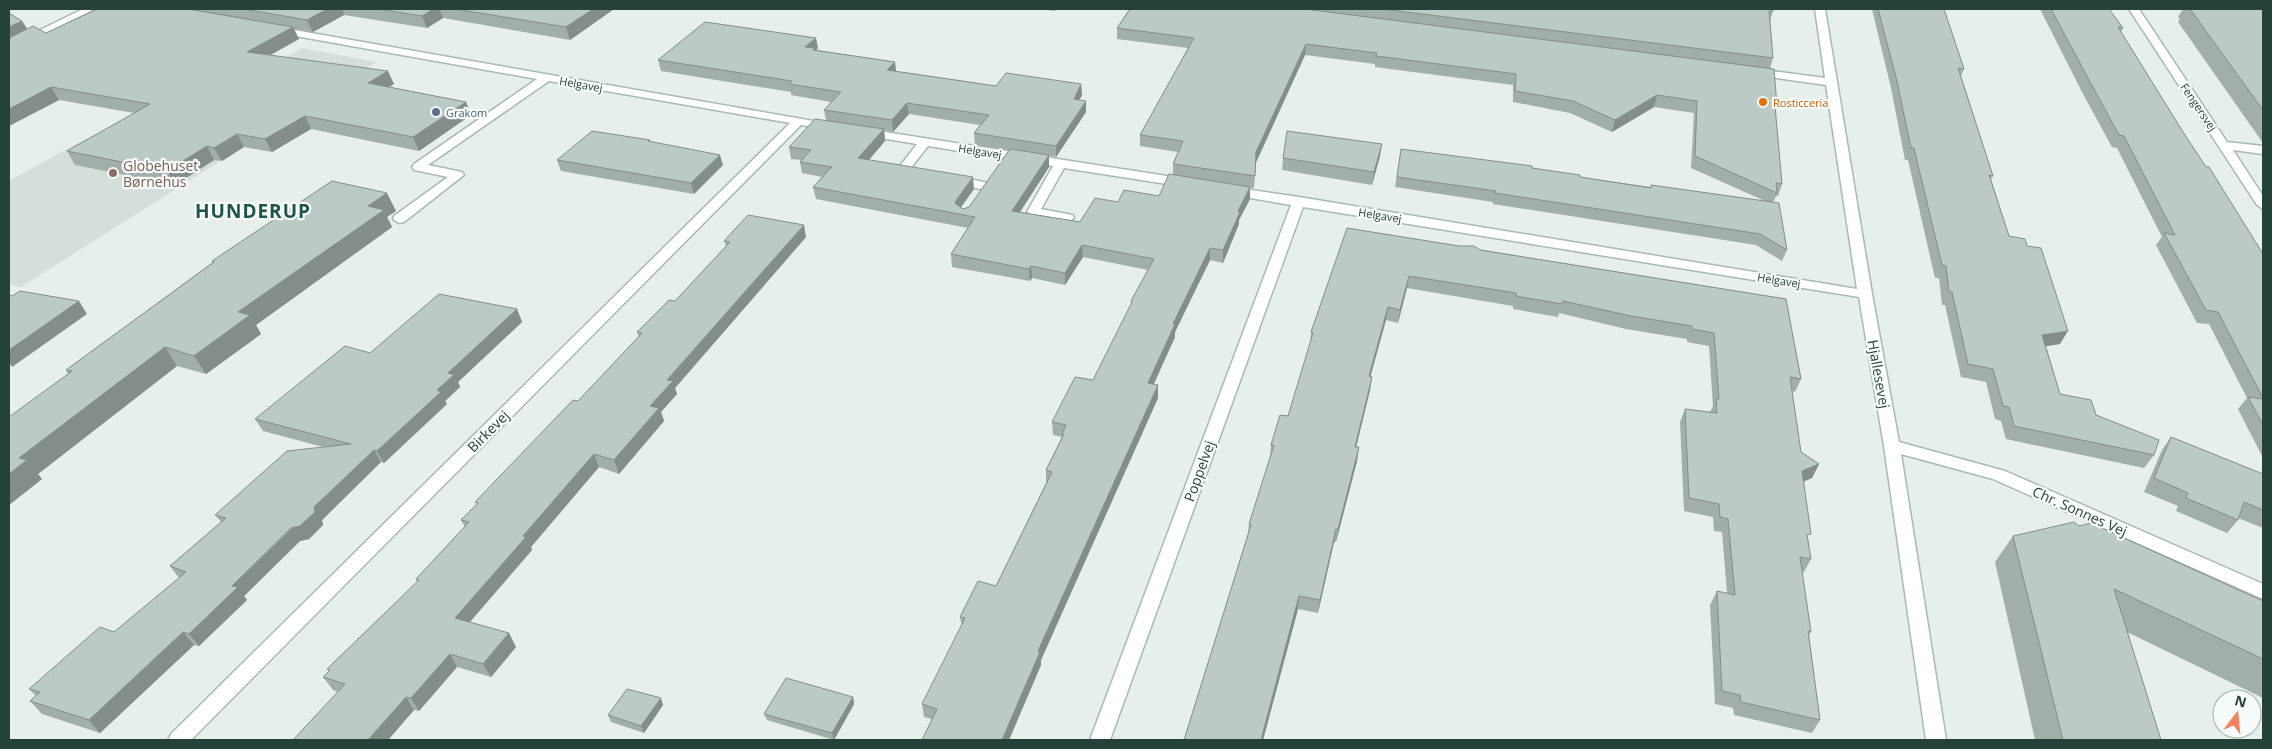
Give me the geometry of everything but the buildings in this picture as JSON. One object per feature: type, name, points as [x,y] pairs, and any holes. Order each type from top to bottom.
[{"type":"street","points":[[9,49],[90,9]]},
{"type":"street","name":"Hjallesevej","points":[[1820,9],[1865,294],[1892,446],[1936,740]]},
{"type":"street","name":"Fengersvej","points":[[2134,9],[2263,205]]},
{"type":"street","name":"Helgavej","points":[[261,27],[798,122],[1194,185]]},
{"type":"street","points":[[1740,70],[1831,82]]},
{"type":"street","points":[[399,219],[458,175],[418,167],[546,78]]},
{"type":"street","name":"Birkevej","points":[[178,740],[798,122]]},
{"type":"street","points":[[925,142],[902,172],[934,177],[990,178]]},
{"type":"street","points":[[2224,145],[2263,150]]},
{"type":"street","points":[[975,200],[1007,155]]},
{"type":"street","points":[[1060,164],[1033,212],[1068,218]]},
{"type":"street","name":"Helgavej","points":[[1222,189],[1865,294]]},
{"type":"street","name":"Poppelvej","points":[[1100,740],[1299,201]]},
{"type":"street","name":"Chr. Sonnes Vej","points":[[1892,446],[1999,475],[2263,592]]},
{"type":"shaded area","name":"Globehuset Børnehus","points":[[302,48],[377,62],[21,287],[9,284],[9,181],[85,139],[130,147]]},
{"type":"place","name":"Rosticceria","points":[[1763,102]]},
{"type":"place","name":"Grakom","points":[[436,112]]},
{"type":"place","name":"Globehuset Børnehus","points":[[113,173]]},
{"type":"district","name":"HUNDERUP","points":[[253,211]]}]
